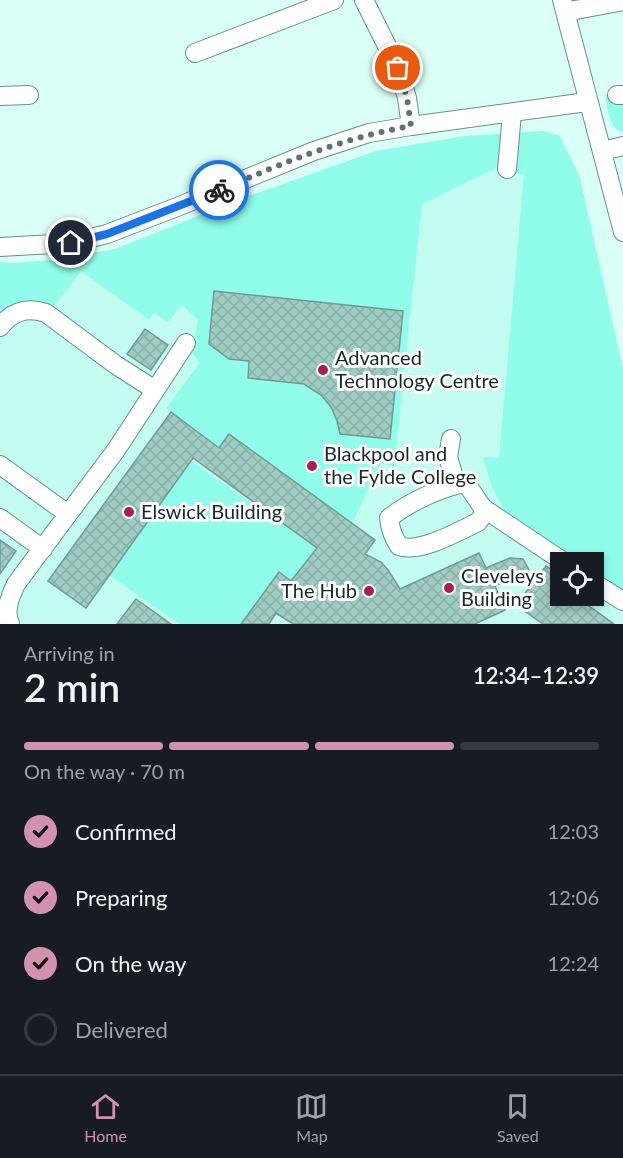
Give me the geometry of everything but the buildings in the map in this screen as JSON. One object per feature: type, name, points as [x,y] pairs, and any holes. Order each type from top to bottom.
[{"type":"street","points":[[195,53],[334,0]]},
{"type":"street","points":[[364,0],[398,68],[407,98],[411,126]]},
{"type":"street","points":[[623,1],[563,6],[623,232]]},
{"type":"street","points":[[0,96],[29,94]]},
{"type":"street","points":[[0,247],[71,243],[107,234],[314,151],[369,133],[587,102]]},
{"type":"street","points":[[507,169],[512,113]]},
{"type":"street","points":[[603,151],[623,146]]},
{"type":"street","points":[[0,327],[16,313],[25,309],[35,309],[46,313],[116,365],[155,390]]},
{"type":"street","points":[[10,624],[7,617],[9,600],[16,584],[116,450],[186,343]]},
{"type":"street","points":[[451,440],[448,457],[456,484]]},
{"type":"street","points":[[0,465],[68,514]]},
{"type":"street","points":[[483,508],[483,515],[478,522],[414,548],[399,546],[393,537],[389,518],[399,510],[456,484],[466,483],[483,508],[550,553]]},
{"type":"street","points":[[0,518],[43,549]]},
{"type":"street","points":[[604,589],[623,601]]},
{"type":"shaded area","name":"Blackpool and the Fylde College","points":[[544,131],[560,136],[580,178],[623,369],[623,624],[0,624],[0,262],[52,260],[115,249],[246,197],[376,151],[465,136]]},
{"type":"green space","points":[[605,95],[623,95],[623,132],[614,127]]},
{"type":"green space","points":[[544,131],[560,136],[580,178],[623,369],[623,593],[604,580],[604,552],[564,552],[506,513],[492,487],[483,457],[499,458],[524,174],[513,173],[500,166],[422,204],[396,450],[408,457],[393,466],[381,464],[352,523],[229,435],[219,448],[166,408],[200,363],[192,353],[198,320],[182,305],[168,322],[154,313],[149,320],[81,271],[54,306],[38,302],[25,303],[0,318],[0,262],[52,260],[115,249],[246,197],[376,151],[465,136]]},
{"type":"green space","points":[[191,461],[317,548],[291,581],[279,572],[244,624],[179,624],[109,575]]},
{"type":"way so far","points":[[219,190],[314,151],[369,133],[411,126],[407,98],[398,68]]},
{"type":"place","name":"Advanced Technology Centre","points":[[323,370]]},
{"type":"place","name":"Blackpool and the Fylde College","points":[[312,466]]},
{"type":"place","name":"Elswick Building","points":[[129,512]]},
{"type":"place","name":"Cleveleys Building","points":[[449,588]]},
{"type":"place","name":"The Hub","points":[[369,591]]},
{"type":"route","points":[[71,243],[107,234],[219,190]]}]
